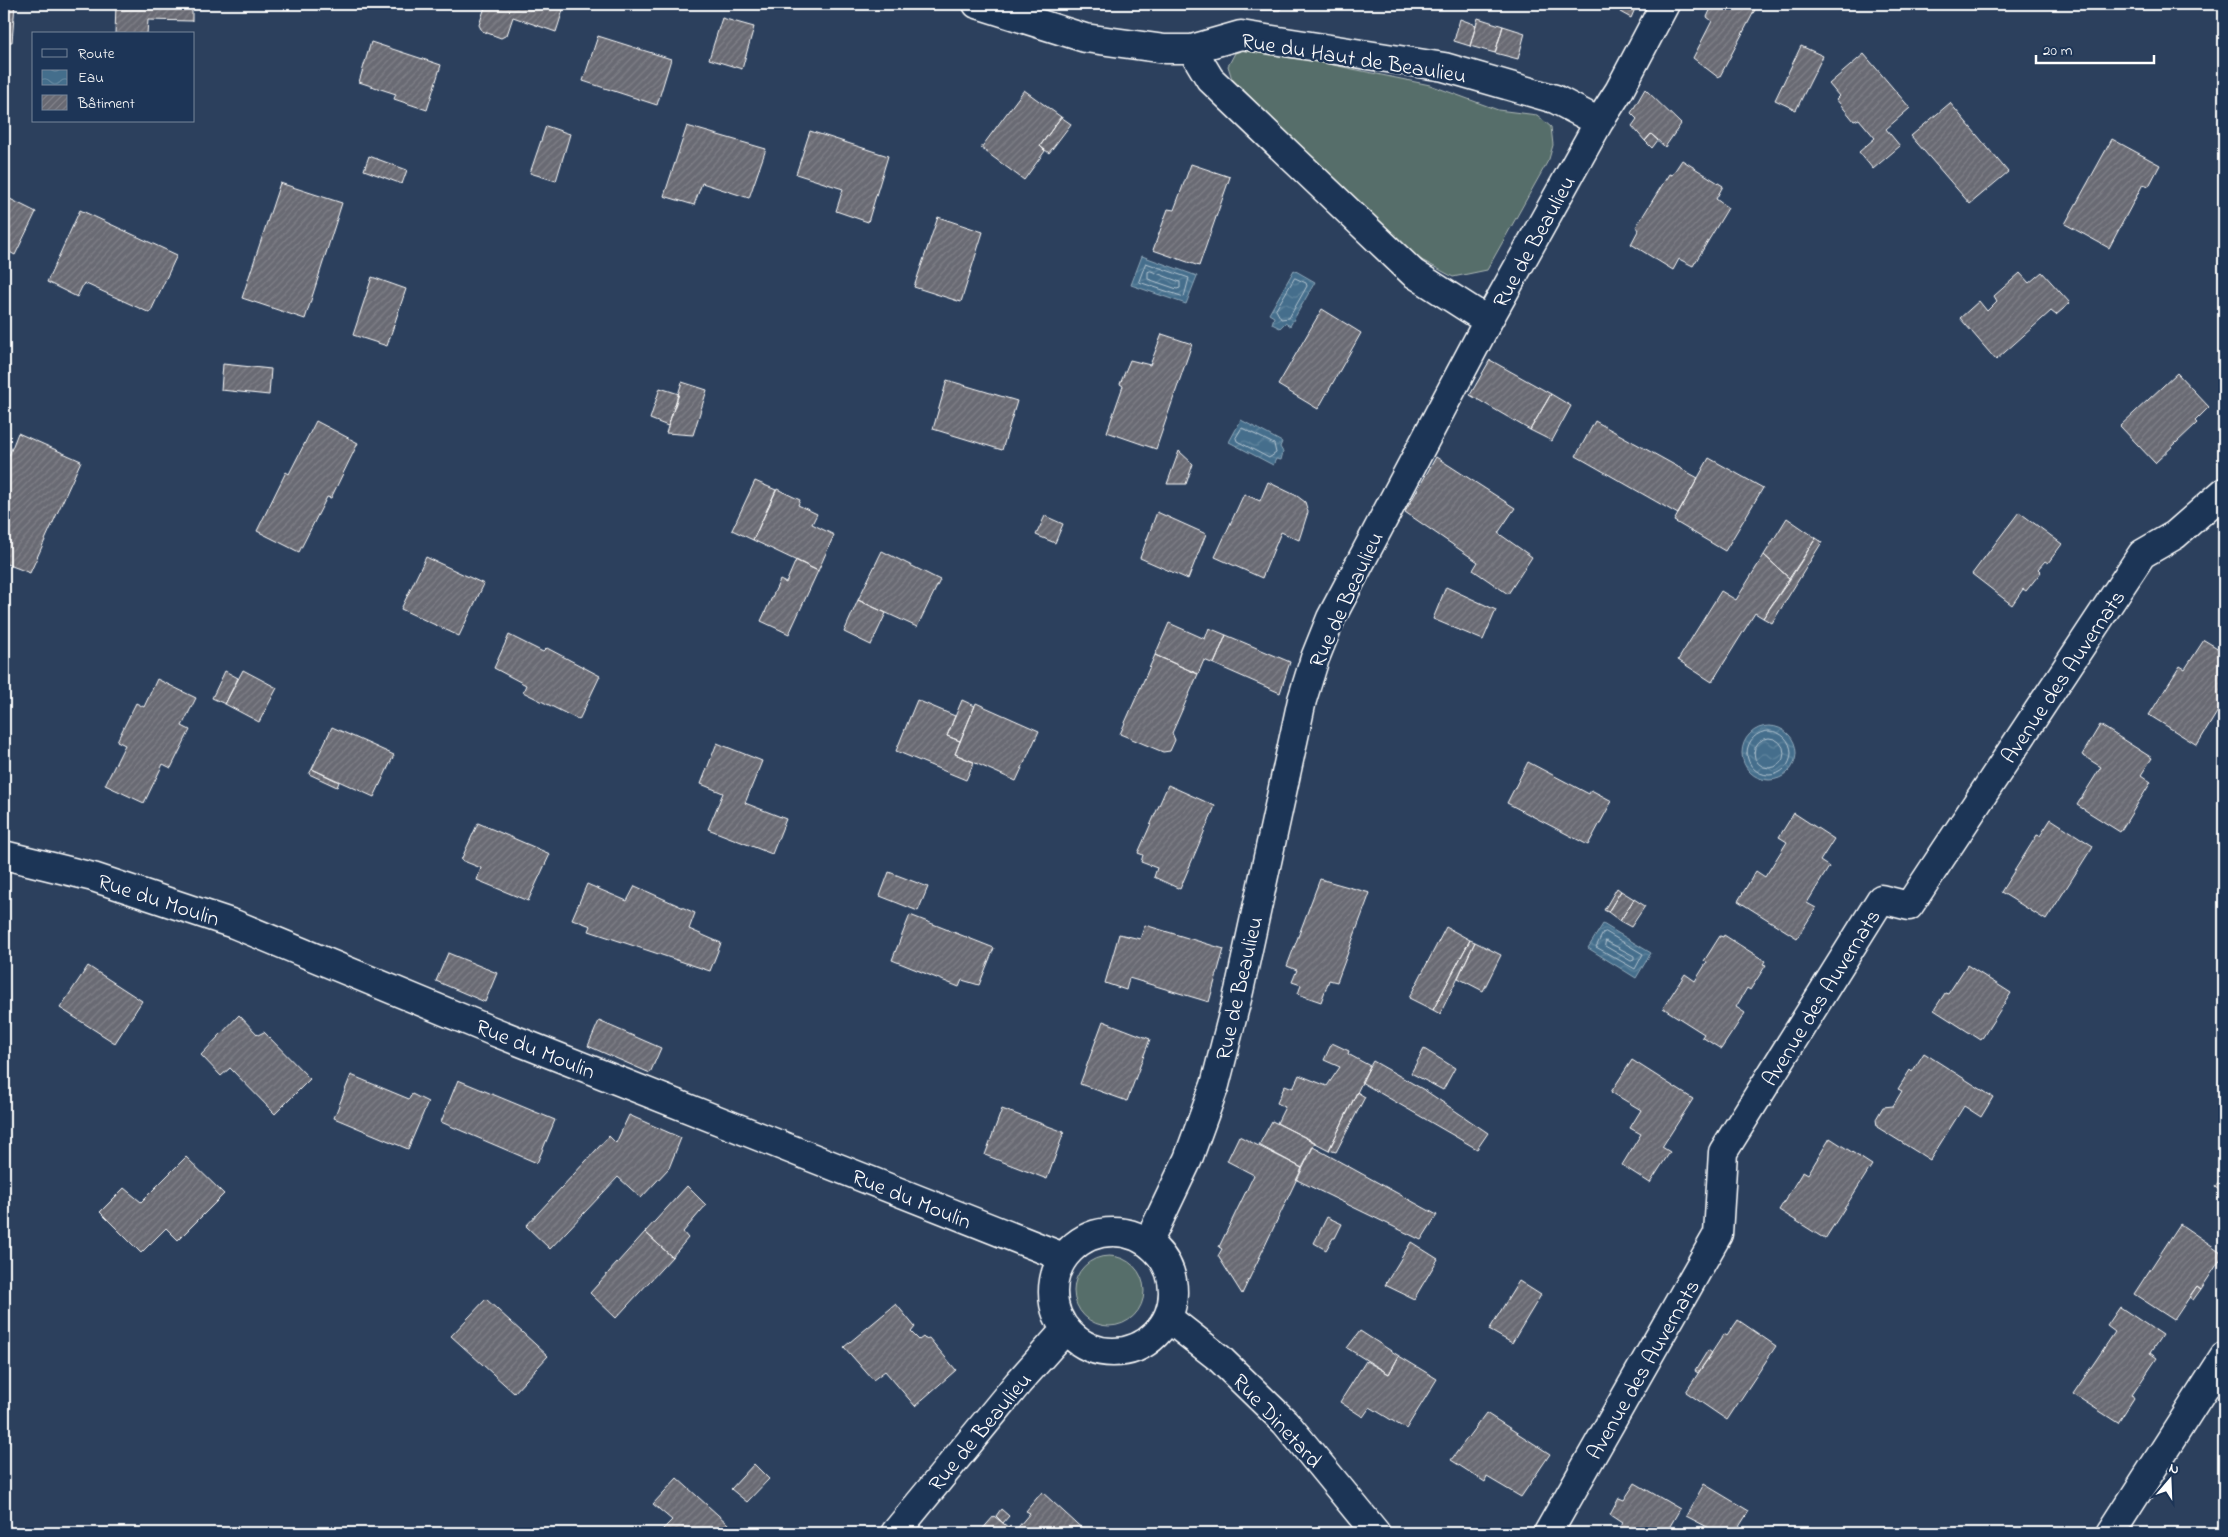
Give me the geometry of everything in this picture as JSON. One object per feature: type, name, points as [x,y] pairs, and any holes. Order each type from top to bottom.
[{"type":"street","name":"Rue du Haut de Beaulieu","points":[[977,4],[1085,38],[1165,49],[1192,49],[1240,35],[1444,67],[1555,99],[1599,122]]},
{"type":"street","name":"Rue de Beaulieu","points":[[1148,1242],[1188,1159],[1215,1085],[1239,991],[1302,700],[1315,658],[1331,618],[1488,321],[1599,122],[1619,91],[1665,4]]},
{"type":"street","points":[[1192,49],[1210,79],[1413,273],[1488,321]]},
{"type":"street","name":"Avenue des Auvernats","points":[[1548,1533],[1718,1234],[1723,1152],[1881,899],[1909,906],[2142,554],[2175,535],[2224,492]]},
{"type":"street","name":"Rue du Moulin","points":[[4,855],[93,877],[234,924],[490,1030],[1063,1258]]},
{"type":"street","points":[[1112,1232],[1131,1234],[1148,1242],[1163,1258],[1172,1277],[1174,1298],[1168,1318],[1156,1334],[1140,1346],[1120,1352],[1100,1351],[1081,1343],[1066,1330],[1056,1313],[1052,1294],[1055,1275],[1063,1258],[1076,1243],[1093,1235],[1112,1232]]},
{"type":"street","name":"Rue Dinetard","points":[[1168,1318],[1219,1358],[1285,1422],[1376,1533]]},
{"type":"street","name":"Rue de Beaulieu","points":[[895,1533],[1018,1383],[1066,1330]]},
{"type":"street","points":[[2111,1533],[2224,1357]]},
{"type":"green space","points":[[1251,48],[1430,85],[1498,110],[1537,115],[1551,127],[1553,145],[1549,159],[1487,270],[1453,277],[1418,258],[1232,79],[1228,66],[1235,53]]},
{"type":"green space","points":[[1109,1256],[1128,1262],[1138,1272],[1144,1291],[1138,1310],[1128,1320],[1109,1326],[1090,1320],[1080,1310],[1074,1291],[1080,1272],[1090,1262]]},
{"type":"water","points":[[1142,256],[1197,276],[1186,304],[1131,285]]},
{"type":"water","points":[[1294,270],[1315,282],[1290,326],[1285,323],[1280,328],[1272,324],[1274,317],[1269,314]]},
{"type":"water","points":[[1241,420],[1282,442],[1280,447],[1283,452],[1281,460],[1276,459],[1273,465],[1229,442]]},
{"type":"water","points":[[1769,726],[1779,728],[1788,734],[1794,743],[1796,753],[1794,763],[1788,772],[1779,778],[1769,780],[1759,778],[1750,772],[1744,763],[1742,753],[1744,743],[1750,734],[1759,728]]},
{"type":"water","points":[[1603,924],[1651,953],[1636,978],[1588,948]]},
{"type":"building","points":[[4,4],[15,4],[12,42],[4,42]]},
{"type":"building","points":[[116,4],[192,4],[192,21],[148,20],[147,32],[115,32]]},
{"type":"building","points":[[486,4],[565,4],[556,32],[513,17],[507,35],[501,38],[482,31],[479,25]]},
{"type":"building","points":[[1246,4],[1283,4],[1280,10],[1244,10]]},
{"type":"building","points":[[1623,4],[1637,4],[1631,18],[1620,12]]},
{"type":"building","points":[[1713,4],[1758,4],[1719,78],[1693,58],[1712,21],[1707,17]]},
{"type":"building","points":[[722,18],[754,27],[742,69],[709,59]]},
{"type":"building","points":[[1478,18],[1503,26],[1495,53],[1470,46]]},
{"type":"building","points":[[1460,19],[1476,25],[1470,46],[1454,41]]},
{"type":"building","points":[[1503,26],[1525,33],[1518,59],[1495,53]]},
{"type":"building","points":[[598,36],[671,59],[657,105],[583,81]]},
{"type":"building","points":[[371,42],[441,65],[427,110],[394,99],[396,94],[359,82]]},
{"type":"building","points":[[1801,46],[1823,56],[1796,110],[1775,100]]},
{"type":"building","points":[[1864,54],[1910,108],[1886,129],[1900,146],[1873,169],[1859,152],[1875,138],[1859,119],[1854,121],[1836,99],[1839,96],[1829,84]]},
{"type":"building","points":[[1645,89],[1681,124],[1665,147],[1651,134],[1645,141],[1632,126],[1637,119],[1631,113]]},
{"type":"building","points":[[1024,90],[1061,117],[1040,146],[1045,151],[1024,180],[981,148]]},
{"type":"building","points":[[1950,103],[2008,172],[1970,204],[1911,136]]},
{"type":"building","points":[[1061,117],[1071,124],[1049,153],[1040,146]]},
{"type":"building","points":[[546,126],[570,134],[556,181],[530,173]]},
{"type":"building","points":[[687,126],[766,149],[749,198],[702,183],[694,205],[664,196]]},
{"type":"building","points":[[810,131],[888,156],[868,222],[836,211],[843,189],[796,174]]},
{"type":"building","points":[[1651,134],[1658,140],[1652,148],[1645,141]]},
{"type":"building","points":[[2112,139],[2160,165],[2149,186],[2143,184],[2109,248],[2065,224]]},
{"type":"building","points":[[369,156],[407,170],[402,184],[364,170]]},
{"type":"building","points":[[1682,160],[1723,186],[1716,199],[1728,208],[1693,266],[1679,259],[1673,270],[1631,244],[1639,229],[1636,227],[1669,174],[1672,175]]},
{"type":"building","points":[[1191,164],[1230,177],[1199,266],[1153,250],[1168,209],[1174,210]]},
{"type":"building","points":[[280,183],[342,203],[305,319],[242,298]]},
{"type":"building","points":[[4,196],[36,212],[15,255],[4,249]]},
{"type":"building","points":[[80,210],[177,255],[150,313],[84,283],[77,297],[47,282]]},
{"type":"building","points":[[938,217],[983,232],[961,302],[914,287]]},
{"type":"building","points":[[2042,272],[2070,303],[2056,315],[2051,311],[1996,360],[1960,318],[1979,301],[1987,311],[1997,301],[1994,296],[2020,273],[2029,283]]},
{"type":"building","points":[[372,277],[406,289],[387,346],[353,335]]},
{"type":"building","points":[[1322,309],[1361,333],[1318,409],[1278,385]]},
{"type":"building","points":[[1162,334],[1192,344],[1156,449],[1107,432],[1123,386],[1120,384],[1130,360],[1150,365]]},
{"type":"building","points":[[1490,360],[1551,394],[1530,430],[1470,395]]},
{"type":"building","points":[[223,364],[271,369],[269,395],[221,390]]},
{"type":"building","points":[[2177,373],[2209,407],[2195,421],[2197,423],[2155,463],[2120,426]]},
{"type":"building","points":[[947,380],[1017,401],[1002,450],[933,429]]},
{"type":"building","points":[[682,382],[707,390],[693,435],[666,433]]},
{"type":"building","points":[[660,388],[679,394],[668,426],[650,419]]},
{"type":"building","points":[[1551,394],[1571,406],[1552,441],[1530,430]]},
{"type":"building","points":[[316,421],[358,443],[331,498],[327,497],[299,552],[257,531],[286,472],[289,474]]},
{"type":"building","points":[[1595,421],[1698,478],[1678,514],[1576,456]]},
{"type":"building","points":[[18,433],[81,461],[30,573],[4,563],[4,468]]},
{"type":"building","points":[[1179,451],[1193,464],[1186,484],[1167,484]]},
{"type":"building","points":[[1436,457],[1515,508],[1498,533],[1532,557],[1508,594],[1473,570],[1478,562],[1405,512]]},
{"type":"building","points":[[1709,458],[1763,488],[1725,551],[1674,521]]},
{"type":"building","points":[[755,481],[776,490],[753,540],[732,530]]},
{"type":"building","points":[[1268,482],[1305,502],[1308,512],[1299,540],[1281,532],[1262,578],[1215,557],[1244,494],[1260,501]]},
{"type":"building","points":[[777,489],[800,500],[798,505],[817,514],[812,524],[834,535],[818,571],[753,540]]},
{"type":"building","points":[[1157,512],[1206,534],[1188,579],[1140,558]]},
{"type":"building","points":[[2019,512],[2062,544],[2048,563],[2045,561],[2038,569],[2041,572],[2026,591],[2023,589],[2012,605],[1972,574]]},
{"type":"building","points":[[1045,516],[1063,524],[1055,543],[1036,535]]},
{"type":"building","points":[[1787,518],[1816,538],[1790,579],[1764,555]]},
{"type":"building","points":[[1816,538],[1822,542],[1772,623],[1763,618]]},
{"type":"building","points":[[882,551],[940,580],[917,627],[858,600]]},
{"type":"building","points":[[1764,555],[1790,579],[1763,618],[1755,613],[1712,682],[1678,660],[1721,591],[1736,600]]},
{"type":"building","points":[[426,557],[484,584],[459,636],[401,609]]},
{"type":"building","points":[[796,560],[818,571],[789,634],[761,621],[780,580],[786,583]]},
{"type":"building","points":[[1446,587],[1496,610],[1483,640],[1433,619]]},
{"type":"building","points":[[858,600],[886,613],[871,645],[844,632]]},
{"type":"building","points":[[1169,623],[1205,639],[1209,628],[1226,635],[1214,664],[1204,660],[1198,674],[1155,655]]},
{"type":"building","points":[[509,635],[543,652],[547,648],[600,676],[579,720],[523,692],[526,685],[494,668]]},
{"type":"building","points":[[1226,635],[1290,662],[1280,693],[1214,664]]},
{"type":"building","points":[[2204,640],[2224,652],[2224,701],[2197,745],[2149,715],[2180,666],[2185,669]]},
{"type":"building","points":[[1155,655],[1198,674],[1172,733],[1175,740],[1170,751],[1163,752],[1120,734]]},
{"type":"building","points":[[243,670],[277,688],[259,722],[225,704]]},
{"type":"building","points":[[225,671],[238,678],[225,704],[212,698]]},
{"type":"building","points":[[157,679],[196,698],[182,726],[190,730],[171,768],[163,764],[144,803],[105,785],[125,745],[117,741],[136,703],[144,707]]},
{"type":"building","points":[[917,700],[955,716],[947,736],[960,741],[955,754],[974,762],[966,780],[896,751]]},
{"type":"building","points":[[962,700],[975,706],[960,741],[947,736]]},
{"type":"building","points":[[976,703],[1039,731],[1016,781],[955,754]]},
{"type":"building","points":[[2100,725],[2152,758],[2141,775],[2151,782],[2120,832],[2077,805],[2101,767],[2082,755]]},
{"type":"building","points":[[332,727],[394,755],[374,797],[312,769]]},
{"type":"building","points":[[717,743],[762,761],[745,803],[786,819],[772,854],[708,829],[723,793],[701,784]]},
{"type":"building","points":[[1528,762],[1589,794],[1591,790],[1612,801],[1588,845],[1507,803]]},
{"type":"building","points":[[312,769],[339,782],[337,787],[309,774]]},
{"type":"building","points":[[1168,785],[1215,806],[1180,889],[1154,877],[1157,868],[1141,862],[1143,855],[1138,853]]},
{"type":"building","points":[[1794,813],[1834,839],[1820,861],[1829,867],[1807,903],[1816,908],[1797,938],[1738,901],[1756,871],[1765,877],[1787,842],[1779,837]]},
{"type":"building","points":[[2051,819],[2093,846],[2046,920],[2001,892],[2037,835],[2040,836]]},
{"type":"building","points":[[478,823],[550,854],[528,901],[477,880],[481,868],[461,860]]},
{"type":"building","points":[[889,872],[928,887],[918,911],[880,896]]},
{"type":"building","points":[[1320,879],[1370,893],[1337,982],[1329,980],[1321,1002],[1298,994],[1301,985],[1292,982],[1297,970],[1287,966]]},
{"type":"building","points":[[587,884],[627,901],[635,886],[695,913],[689,929],[721,943],[710,971],[589,931],[591,926],[572,919]]},
{"type":"building","points":[[1617,888],[1621,891],[1608,912],[1604,910]]},
{"type":"building","points":[[1621,891],[1634,899],[1620,921],[1608,912]]},
{"type":"building","points":[[1634,899],[1645,906],[1631,927],[1620,921]]},
{"type":"building","points":[[910,915],[994,948],[979,985],[962,980],[959,987],[892,960]]},
{"type":"building","points":[[1145,925],[1224,949],[1209,1002],[1129,978],[1126,990],[1105,983],[1119,934],[1140,939]]},
{"type":"building","points":[[1446,927],[1470,940],[1433,1010],[1409,998]]},
{"type":"building","points":[[1724,935],[1765,961],[1763,964],[1766,965],[1750,990],[1747,988],[1736,1007],[1745,1013],[1721,1049],[1702,1037],[1704,1034],[1663,1008],[1685,974],[1695,981],[1707,962],[1704,961],[1720,936],[1723,937]]},
{"type":"building","points":[[1470,940],[1475,942],[1440,1014],[1433,1010]]},
{"type":"building","points":[[1475,942],[1501,955],[1483,991],[1458,978]]},
{"type":"building","points":[[448,953],[497,973],[485,1002],[436,981]]},
{"type":"building","points":[[1967,965],[2011,993],[1981,1040],[1934,1010],[1945,993],[1948,994]]},
{"type":"building","points":[[88,966],[142,1001],[115,1043],[60,1008]]},
{"type":"building","points":[[239,1015],[258,1035],[264,1032],[310,1079],[275,1114],[230,1068],[221,1076],[201,1055]]},
{"type":"building","points":[[599,1021],[661,1048],[650,1073],[588,1046]]},
{"type":"building","points":[[1103,1021],[1150,1039],[1127,1101],[1080,1084]]},
{"type":"building","points":[[1332,1043],[1349,1051],[1348,1054],[1370,1066],[1329,1150],[1277,1123],[1285,1107],[1277,1103],[1285,1085],[1293,1088],[1299,1075],[1327,1086],[1340,1067],[1324,1060]]},
{"type":"building","points":[[1424,1049],[1455,1068],[1443,1090],[1411,1073]]},
{"type":"building","points":[[1924,1053],[1993,1097],[1981,1117],[1964,1106],[1930,1160],[1877,1127],[1876,1119],[1883,1107],[1893,1106],[1902,1091],[1898,1089]]},
{"type":"building","points":[[1632,1060],[1693,1099],[1662,1147],[1670,1152],[1650,1183],[1622,1165],[1641,1134],[1630,1128],[1641,1110],[1611,1092]]},
{"type":"building","points":[[1373,1061],[1426,1091],[1488,1133],[1477,1149],[1361,1082]]},
{"type":"building","points":[[351,1075],[409,1099],[412,1094],[428,1102],[408,1149],[334,1118]]},
{"type":"building","points":[[458,1080],[555,1120],[537,1163],[441,1122]]},
{"type":"building","points":[[1357,1092],[1365,1097],[1336,1152],[1329,1150]]},
{"type":"building","points":[[1002,1109],[1064,1132],[1047,1179],[985,1155]]},
{"type":"building","points":[[629,1115],[681,1138],[669,1168],[641,1198],[618,1177],[550,1249],[526,1226],[609,1136],[616,1143]]},
{"type":"building","points":[[1272,1121],[1315,1142],[1302,1168],[1259,1145]]},
{"type":"building","points":[[1239,1136],[1302,1168],[1242,1294],[1218,1256],[1222,1249],[1219,1247],[1254,1175],[1227,1161]]},
{"type":"building","points":[[1830,1138],[1872,1165],[1825,1239],[1779,1210],[1803,1171],[1808,1174]]},
{"type":"building","points":[[1313,1147],[1437,1215],[1421,1240],[1297,1180]]},
{"type":"building","points":[[186,1157],[224,1194],[178,1240],[166,1228],[141,1253],[100,1212],[124,1188],[141,1202]]},
{"type":"building","points":[[2224,1173],[2224,1194],[2215,1187]]},
{"type":"building","points":[[687,1186],[706,1205],[683,1232],[688,1238],[672,1257],[645,1232]]},
{"type":"building","points":[[1327,1217],[1342,1224],[1326,1250],[1314,1243]]},
{"type":"building","points":[[2180,1224],[2224,1254],[2201,1289],[2197,1286],[2174,1320],[2134,1294]]},
{"type":"building","points":[[645,1232],[672,1257],[616,1318],[590,1293]]},
{"type":"building","points":[[1411,1242],[1438,1259],[1414,1299],[1385,1285]]},
{"type":"building","points":[[1519,1281],[1541,1295],[1512,1343],[1489,1330]]},
{"type":"building","points":[[2197,1286],[2201,1289],[2193,1300],[2189,1297]]},
{"type":"building","points":[[486,1299],[548,1356],[514,1393],[451,1336]]},
{"type":"building","points":[[896,1304],[915,1327],[911,1332],[919,1340],[923,1337],[925,1339],[929,1338],[956,1370],[915,1406],[885,1371],[873,1380],[844,1347]]},
{"type":"building","points":[[2120,1307],[2162,1335],[2150,1353],[2157,1358],[2132,1395],[2134,1398],[2118,1423],[2073,1394],[2115,1332],[2107,1326]]},
{"type":"building","points":[[1738,1320],[1776,1346],[1727,1420],[1686,1392],[1724,1334],[1727,1336]]},
{"type":"building","points":[[1360,1331],[1399,1356],[1389,1374],[1347,1348]]},
{"type":"building","points":[[1708,1350],[1712,1353],[1698,1373],[1695,1371]]},
{"type":"building","points":[[1399,1356],[1437,1379],[1406,1429],[1370,1407],[1363,1417],[1340,1402],[1366,1361],[1389,1374]]},
{"type":"building","points":[[1486,1413],[1550,1454],[1521,1497],[1487,1477],[1485,1482],[1451,1460]]},
{"type":"building","points":[[754,1464],[769,1479],[747,1502],[731,1489]]},
{"type":"building","points":[[677,1478],[738,1533],[659,1533],[672,1520],[653,1504]]},
{"type":"building","points":[[1635,1483],[1680,1509],[1666,1533],[1616,1533],[1622,1523],[1610,1515],[1619,1498],[1624,1500]]},
{"type":"building","points":[[1704,1484],[1749,1511],[1735,1533],[1719,1533],[1686,1516]]},
{"type":"building","points":[[1042,1492],[1087,1533],[979,1533],[994,1516],[1014,1532],[1030,1513],[1026,1511]]},
{"type":"building","points":[[1001,1509],[1009,1516],[1003,1523],[996,1516]]}]
